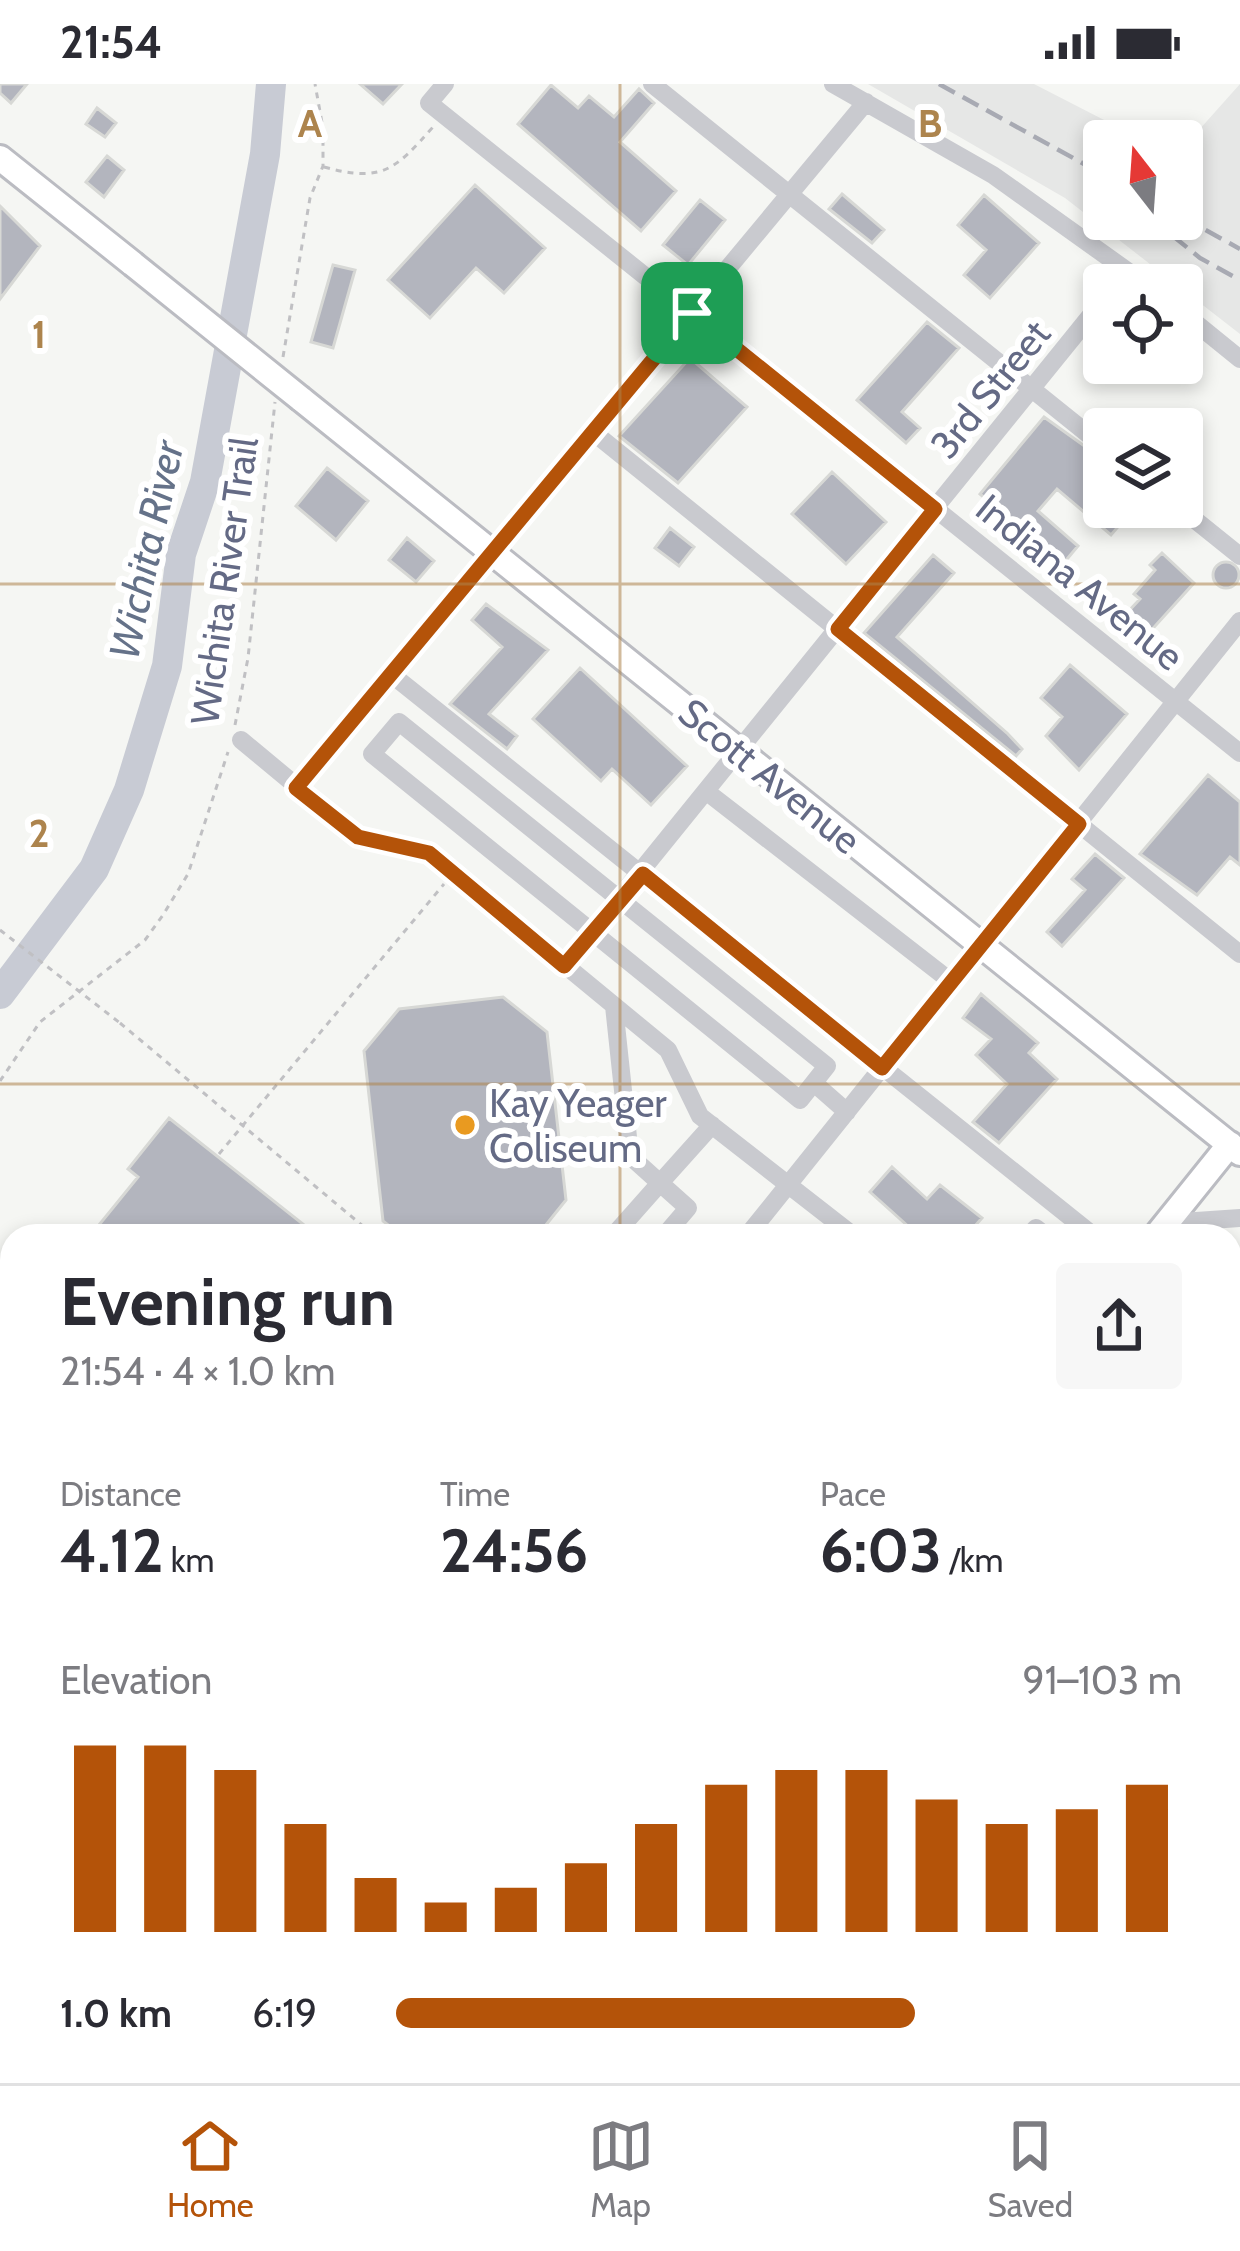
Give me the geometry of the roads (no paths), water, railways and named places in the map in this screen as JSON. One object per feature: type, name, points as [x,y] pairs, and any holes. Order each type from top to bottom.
[{"type":"main road","name":"Scott Avenue","points":[[0,158],[289,396],[982,948],[1237,1143]]},
{"type":"main road","points":[[1166,1224],[1237,1143]]},
{"type":"street","name":"Indiana Avenue","points":[[445,84],[436,109],[1240,754]]},
{"type":"street","points":[[652,84],[1083,430]]},
{"type":"street","points":[[833,84],[993,175],[1104,264]]},
{"type":"street","points":[[296,788],[866,102]]},
{"type":"street","name":"3rd Street","points":[[564,966],[1083,325]]},
{"type":"street","points":[[1203,329],[1240,359]]},
{"type":"street","points":[[593,432],[1240,954]]},
{"type":"street","points":[[1203,526],[1240,556]]},
{"type":"street","points":[[764,1224],[789,1184],[1240,621]]},
{"type":"street","points":[[391,674],[1079,1224]]},
{"type":"street","points":[[356,717],[384,739]]},
{"type":"street","points":[[399,722],[621,899],[827,1066],[800,1100],[372,754],[399,722]]},
{"type":"street","points":[[234,742],[358,837],[417,848],[453,874],[668,1050],[693,1106],[839,1224]]},
{"type":"street","points":[[707,792],[953,983]]},
{"type":"street","points":[[614,1006],[630,1156],[688,1208],[674,1224]]},
{"type":"street","points":[[814,1083],[847,1112]]},
{"type":"street","points":[[624,1224],[712,1125]]},
{"type":"street","points":[[1197,1224],[1240,1218]]},
{"type":"waterway","name":"Wichita River","points":[[0,994],[94,869],[129,790],[167,666],[181,554],[205,482],[265,154],[271,84]]},
{"type":"railway","points":[[939,84],[1083,163]]},
{"type":"railway","points":[[1203,229],[1240,249]]},
{"type":"railway","points":[[1178,240],[1240,280]]},
{"type":"place","name":"Kay Yeager Coliseum","points":[[465,1125]]}]
